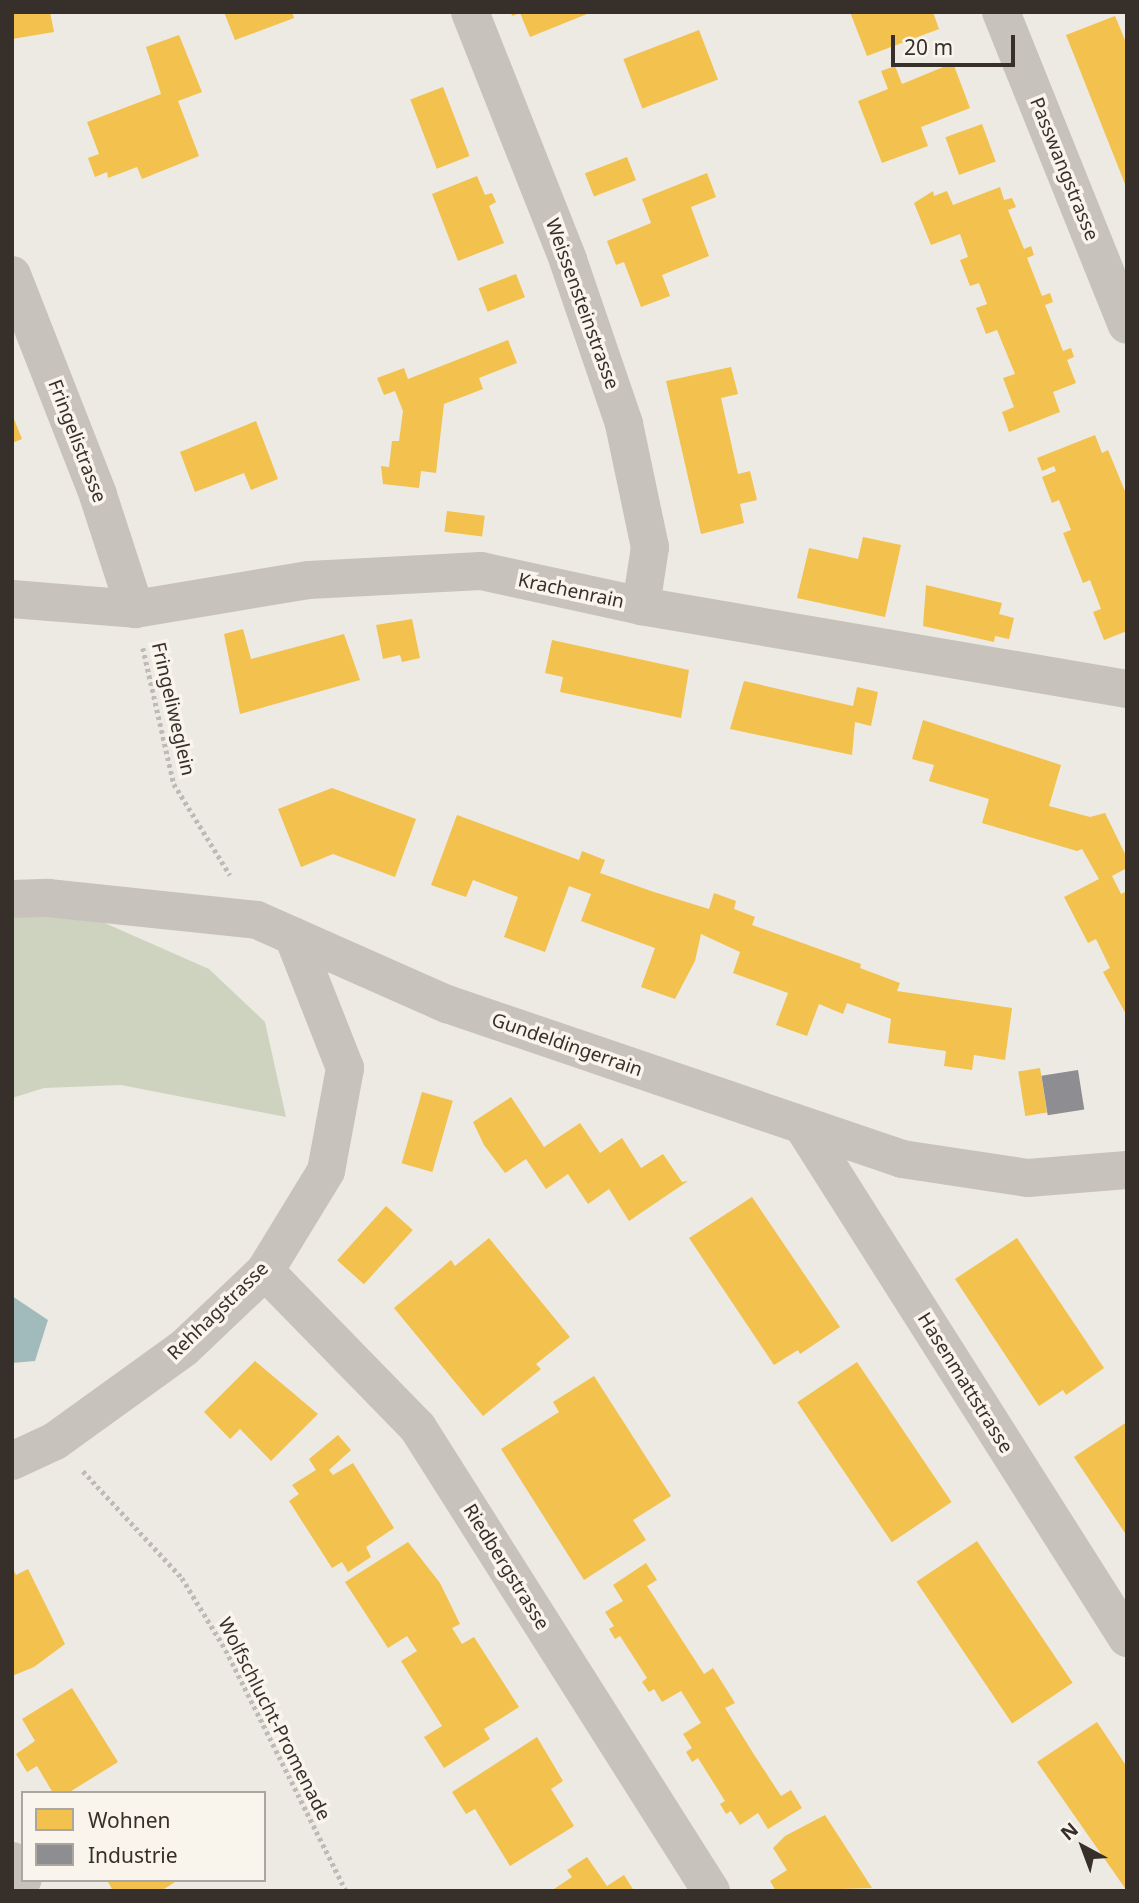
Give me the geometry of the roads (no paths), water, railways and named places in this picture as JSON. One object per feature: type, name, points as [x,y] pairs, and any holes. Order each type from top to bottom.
[{"type":"street","name":"Weissensteinstrasse","points":[[470,12],[568,260],[624,424],[650,547],[641,606]]},
{"type":"street","name":"Passwangstrasse","points":[[1001,12],[1127,325]]},
{"type":"street","name":"Fringelistrasse","points":[[12,275],[98,495],[135,609]]},
{"type":"street","name":"Krachenrain","points":[[12,599],[135,609],[309,580],[481,571],[641,606],[1127,689]]},
{"type":"street","name":"Gundeldingerrain","points":[[12,899],[48,898],[257,920],[447,1004],[804,1128],[902,1159],[1028,1178],[1127,1170]]},
{"type":"street","name":"Rehhagstrasse","points":[[12,1461],[55,1441],[184,1348],[265,1271],[326,1171],[345,1068],[293,936]]},
{"type":"street","name":"Hasenmattstrasse","points":[[804,1128],[1127,1638]]},
{"type":"street","name":"Riedbergstrasse","points":[[265,1271],[418,1428],[711,1891]]},
{"type":"water","points":[[12,1296],[48,1320],[35,1361],[12,1363]]}]
